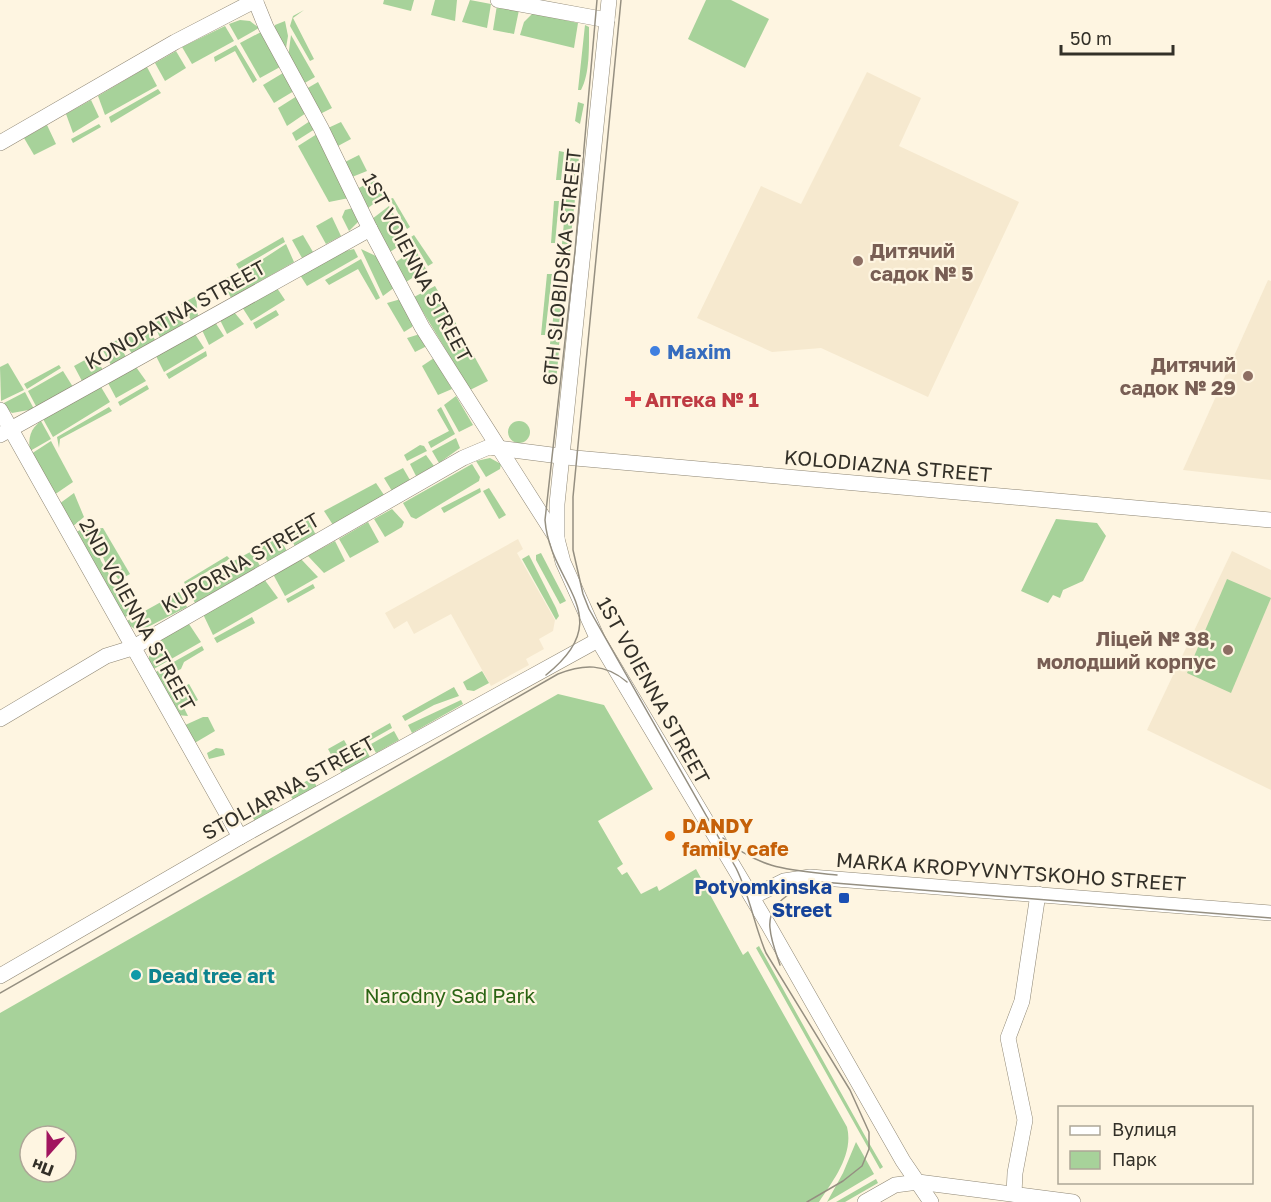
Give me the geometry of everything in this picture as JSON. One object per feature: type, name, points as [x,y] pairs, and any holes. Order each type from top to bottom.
[{"type":"street","points":[[0,143],[175,42],[256,0]]},
{"type":"street","name":"1ST VOIENNA STREET","points":[[256,0],[266,27],[423,327],[557,539],[563,562],[598,640],[752,897],[897,1151],[931,1202]]},
{"type":"street","points":[[498,0],[607,20]]},
{"type":"street","name":"6TH SLOBIDSKA STREET","points":[[557,539],[557,504],[609,0]]},
{"type":"street","name":"KONOPATNA STREET","points":[[5,432],[370,229]]},
{"type":"street","name":"2ND VOIENNA STREET","points":[[0,411],[5,432],[240,837]]},
{"type":"street","name":"KUPORNA STREET","points":[[0,719],[106,656],[132,648],[470,454],[489,447],[501,450]]},
{"type":"street","name":"KOLODIAZNA STREET","points":[[501,450],[1271,520]]},
{"type":"street","name":"STOLIARNA STREET","points":[[0,976],[240,837],[598,640]]},
{"type":"street","name":"MARKA KROPYVNYTSKOHO STREET","points":[[752,897],[784,881],[810,877],[1271,913]]},
{"type":"street","points":[[1014,1194],[1014,1173],[1025,1120],[1008,1038],[1022,1001],[1038,894]]},
{"type":"street","points":[[865,1202],[895,1185],[918,1182],[1064,1202]]},
{"type":"shaded area","name":"Дитячий садок № 5","points":[[867,72],[921,98],[899,146],[1019,202],[928,397],[821,348],[772,352],[697,318],[761,186],[801,204]]},
{"type":"shaded area","name":"Дитячий садок № 29","points":[[1268,280],[1271,281],[1271,480],[1183,470]]},
{"type":"shaded area","points":[[518,539],[523,549],[517,553],[555,620],[553,631],[539,639],[544,649],[526,659],[529,665],[491,686],[451,614],[414,634],[407,621],[394,629],[385,613]]},
{"type":"shaded area","name":"Ліцей № 38, молодший корпус","points":[[1232,551],[1271,570],[1271,790],[1147,730]]},
{"type":"green space","points":[[384,0],[414,0],[411,11],[383,4]]},
{"type":"green space","points":[[435,0],[457,0],[455,21],[431,15]]},
{"type":"green space","points":[[470,0],[491,4],[487,28],[462,22]]},
{"type":"green space","points":[[706,0],[731,0],[769,19],[745,68],[688,39]]},
{"type":"green space","points":[[497,5],[519,10],[514,34],[493,30]]},
{"type":"green space","points":[[304,10],[293,18],[314,59],[310,61],[290,26],[293,16]]},
{"type":"green space","points":[[533,13],[578,23],[574,48],[520,35],[524,22]]},
{"type":"green space","points":[[240,20],[250,21],[259,28],[238,40],[229,24]]},
{"type":"green space","points":[[285,21],[288,36],[286,48],[274,29],[275,25]]},
{"type":"green space","points":[[585,25],[589,27],[589,51],[584,83],[581,90],[578,90]]},
{"type":"green space","points":[[225,26],[234,41],[192,64],[182,47]]},
{"type":"green space","points":[[261,32],[280,67],[260,78],[240,43]]},
{"type":"green space","points":[[291,35],[315,77],[303,84],[288,58]]},
{"type":"green space","points":[[236,45],[257,80],[253,83],[235,51],[215,62],[214,57]]},
{"type":"green space","points":[[176,51],[186,68],[165,81],[155,63]]},
{"type":"green space","points":[[147,67],[157,86],[105,115],[98,96]]},
{"type":"green space","points":[[283,73],[294,91],[274,103],[263,85]]},
{"type":"green space","points":[[318,82],[332,108],[320,114],[306,89]]},
{"type":"green space","points":[[158,89],[161,93],[111,123],[109,117]]},
{"type":"green space","points":[[297,96],[306,113],[287,126],[278,108]]},
{"type":"green space","points":[[91,100],[99,117],[73,133],[66,114]]},
{"type":"green space","points":[[578,102],[584,104],[580,124],[575,121]]},
{"type":"green space","points":[[310,121],[315,129],[296,141],[292,133]]},
{"type":"green space","points":[[341,122],[351,139],[338,146],[328,128]]},
{"type":"green space","points":[[99,124],[101,127],[73,143],[71,139]]},
{"type":"green space","points":[[47,125],[56,144],[34,155],[24,138]]},
{"type":"green space","points":[[317,134],[349,198],[329,202],[298,146]]},
{"type":"green space","points":[[559,151],[564,152],[561,180],[556,180]]},
{"type":"green space","points":[[571,152],[579,156],[577,183],[568,182]]},
{"type":"green space","points":[[359,155],[367,171],[352,177],[345,162]]},
{"type":"green space","points":[[374,180],[383,196],[367,209],[357,189]]},
{"type":"green space","points":[[393,198],[410,227],[407,229],[390,199]]},
{"type":"green space","points":[[566,199],[575,199],[570,245],[562,244]]},
{"type":"green space","points":[[554,201],[559,201],[555,243],[551,243]]},
{"type":"green space","points":[[389,206],[408,240],[390,252],[372,219]]},
{"type":"green space","points":[[353,208],[359,221],[349,231],[342,217],[345,210]]},
{"type":"green space","points":[[332,217],[341,236],[326,244],[316,226]]},
{"type":"green space","points":[[303,235],[313,252],[302,258],[292,240]]},
{"type":"green space","points":[[414,235],[433,263],[428,266],[411,237]]},
{"type":"green space","points":[[283,237],[285,242],[239,269],[236,264]]},
{"type":"green space","points":[[286,244],[294,262],[231,298],[222,280],[249,268]]},
{"type":"green space","points":[[562,247],[570,248],[568,270],[559,269]]},
{"type":"green space","points":[[354,249],[358,257],[307,286],[300,275],[341,252]]},
{"type":"green space","points":[[361,249],[378,257],[395,287],[383,296]]},
{"type":"green space","points":[[415,249],[426,269],[406,282],[396,262]]},
{"type":"green space","points":[[361,259],[380,298],[376,300],[358,269],[329,285],[325,280]]},
{"type":"green space","points":[[547,274],[552,274],[545,335],[541,335]]},
{"type":"green space","points":[[558,279],[567,279],[559,345],[550,344]]},
{"type":"green space","points":[[435,286],[488,381],[470,390],[414,297]]},
{"type":"green space","points":[[277,288],[285,300],[251,321],[242,307]]},
{"type":"green space","points":[[196,296],[198,316],[191,320],[181,304]]},
{"type":"green space","points":[[401,299],[414,322],[412,327],[404,332],[387,303]]},
{"type":"green space","points":[[175,309],[184,324],[160,338],[153,321]]},
{"type":"green space","points":[[276,310],[279,315],[256,329],[253,323]]},
{"type":"green space","points":[[234,312],[244,324],[227,334],[220,320]]},
{"type":"green space","points":[[215,322],[224,336],[209,345],[202,330]]},
{"type":"green space","points":[[147,324],[155,340],[132,354],[122,337]]},
{"type":"green space","points":[[195,334],[204,348],[164,372],[156,356]]},
{"type":"green space","points":[[420,334],[427,346],[415,352],[407,338]]},
{"type":"green space","points":[[117,340],[126,357],[111,365],[102,349]]},
{"type":"green space","points":[[550,349],[559,350],[556,382],[548,381]]},
{"type":"green space","points":[[206,351],[207,356],[169,379],[166,374]]},
{"type":"green space","points":[[94,355],[103,370],[82,381],[74,366]]},
{"type":"green space","points":[[434,358],[452,389],[438,395],[422,366]]},
{"type":"green space","points":[[8,363],[24,390],[1,401],[0,367]]},
{"type":"green space","points":[[59,365],[61,368],[27,389],[24,384]]},
{"type":"green space","points":[[136,367],[146,381],[116,398],[108,383]]},
{"type":"green space","points":[[63,371],[73,387],[37,408],[28,391]]},
{"type":"green space","points":[[147,385],[149,389],[120,406],[118,402]]},
{"type":"green space","points":[[101,387],[110,402],[53,437],[43,419]]},
{"type":"green space","points":[[25,392],[34,409],[12,413],[2,404]]},
{"type":"green space","points":[[456,396],[473,425],[459,432],[444,405]]},
{"type":"green space","points":[[109,407],[112,411],[60,439],[59,448],[57,437]]},
{"type":"green space","points":[[441,407],[455,434],[431,448],[428,442],[449,431],[437,410]]},
{"type":"green space","points":[[41,421],[51,439],[30,451],[31,434],[34,427]]},
{"type":"green space","points":[[515,421],[523,421],[530,428],[530,436],[523,443],[515,443],[508,436],[508,428]]},
{"type":"green space","points":[[456,438],[460,448],[439,463],[432,451]]},
{"type":"green space","points":[[51,441],[73,482],[54,495],[31,454]]},
{"type":"green space","points":[[420,445],[424,446],[427,451],[407,461],[404,455]]},
{"type":"green space","points":[[426,455],[434,466],[416,476],[410,464]]},
{"type":"green space","points":[[490,458],[501,464],[500,469],[486,477],[476,461]]},
{"type":"green space","points":[[472,464],[480,477],[479,481],[416,519],[411,517],[403,503]]},
{"type":"green space","points":[[403,468],[410,480],[392,491],[384,478]]},
{"type":"green space","points":[[376,483],[384,495],[333,525],[324,511]]},
{"type":"green space","points":[[480,488],[481,492],[444,513],[441,508]]},
{"type":"green space","points":[[489,488],[506,515],[499,519],[483,491]]},
{"type":"green space","points":[[74,493],[84,517],[72,527],[59,504]]},
{"type":"green space","points":[[392,509],[404,522],[402,527],[385,537],[374,519]]},
{"type":"green space","points":[[1056,519],[1097,523],[1106,536],[1083,581],[1063,590],[1060,598],[1053,595],[1048,603],[1021,591]]},
{"type":"green space","points":[[308,520],[316,535],[295,547],[289,532]]},
{"type":"green space","points":[[368,522],[379,542],[350,558],[339,539]]},
{"type":"green space","points":[[83,528],[89,528],[101,561],[133,613],[123,618],[75,533]]},
{"type":"green space","points":[[103,528],[130,574],[119,580],[105,562],[92,529]]},
{"type":"green space","points":[[278,536],[287,551],[268,562],[259,547]]},
{"type":"green space","points":[[335,541],[345,561],[324,573],[308,556]]},
{"type":"green space","points":[[252,551],[260,566],[195,603],[186,587]]},
{"type":"green space","points":[[541,553],[566,601],[560,604],[536,560],[536,555]]},
{"type":"green space","points":[[529,555],[556,608],[559,616],[556,620],[522,559]]},
{"type":"green space","points":[[227,556],[230,559],[185,584],[184,582]]},
{"type":"green space","points":[[300,558],[318,577],[285,596],[274,576],[277,570]]},
{"type":"green space","points":[[264,579],[278,598],[213,635],[203,614]]},
{"type":"green space","points":[[1227,579],[1271,598],[1231,693],[1187,673]]},
{"type":"green space","points":[[313,584],[315,588],[288,603],[286,599]]},
{"type":"green space","points":[[179,592],[187,607],[142,630],[136,630],[125,622]]},
{"type":"green space","points":[[252,617],[255,623],[217,643],[214,638]]},
{"type":"green space","points":[[189,624],[201,642],[152,670],[149,661],[153,647]]},
{"type":"green space","points":[[202,646],[204,650],[184,662],[181,669],[166,676],[175,691],[189,684],[198,700],[184,708],[188,716],[177,715],[154,673]]},
{"type":"green space","points":[[482,671],[489,683],[474,691],[467,690],[463,682]]},
{"type":"green space","points":[[454,687],[459,696],[434,705],[405,721],[402,716]]},
{"type":"green space","name":"Narodny Sad Park","points":[[558,694],[604,705],[653,789],[598,821],[623,864],[617,868],[622,875],[627,872],[641,894],[657,886],[659,891],[696,869],[743,955],[748,951],[847,1127],[848,1137],[848,1147],[841,1167],[819,1202],[0,1202],[0,1013]]},
{"type":"green space","points":[[461,700],[463,704],[412,733],[408,725]]},
{"type":"green space","points":[[208,717],[215,731],[193,744],[183,726]]},
{"type":"green space","points":[[390,723],[392,728],[369,741],[367,736]]},
{"type":"green space","points":[[394,731],[399,740],[376,753],[371,744]]},
{"type":"green space","points":[[344,740],[348,747],[359,741],[361,745],[334,760],[328,749]]},
{"type":"green space","points":[[216,748],[223,749],[225,755],[209,759],[207,753]]},
{"type":"green space","points":[[365,748],[370,757],[342,773],[336,763]]},
{"type":"green space","points":[[312,778],[317,787],[293,800],[288,791]]},
{"type":"green space","points":[[271,805],[274,811],[255,821],[252,816]]},
{"type":"green space","points":[[759,946],[883,1167],[880,1169],[756,948]]},
{"type":"green space","points":[[856,1142],[874,1174],[827,1202],[843,1173]]},
{"type":"green space","points":[[876,1179],[878,1183],[845,1202],[836,1202]]},
{"type":"tram line","points":[[546,675],[567,654],[578,635],[580,617],[550,543],[545,520],[575,251],[597,0]]},
{"type":"tram line","points":[[621,0],[573,497],[573,550],[583,594],[589,609],[736,868],[766,953],[850,1090],[869,1132],[869,1149],[862,1166],[843,1181],[807,1202]]},
{"type":"tram line","points":[[0,993],[558,674],[576,668],[594,667],[610,671],[627,682]]},
{"type":"tram line","points":[[723,838],[750,857],[777,867],[837,875]]},
{"type":"tram line","points":[[780,965],[770,928],[770,918],[774,910],[779,902],[795,891],[822,882],[1271,918]]},
{"type":"place","name":"Дитячий садок № 5","points":[[858,261]]},
{"type":"place","name":"Maxim","points":[[655,351]]},
{"type":"place","name":"Дитячий садок № 29","points":[[1248,376]]},
{"type":"place","name":"Аптека № 1","points":[[633,399]]},
{"type":"place","name":"Ліцей № 38, молодший корпус","points":[[1228,650]]},
{"type":"place","name":"DANDY family cafe","points":[[670,836]]},
{"type":"place","name":"Potyomkinska Street","points":[[844,898]]},
{"type":"place","name":"Dead tree art","points":[[136,975]]}]
